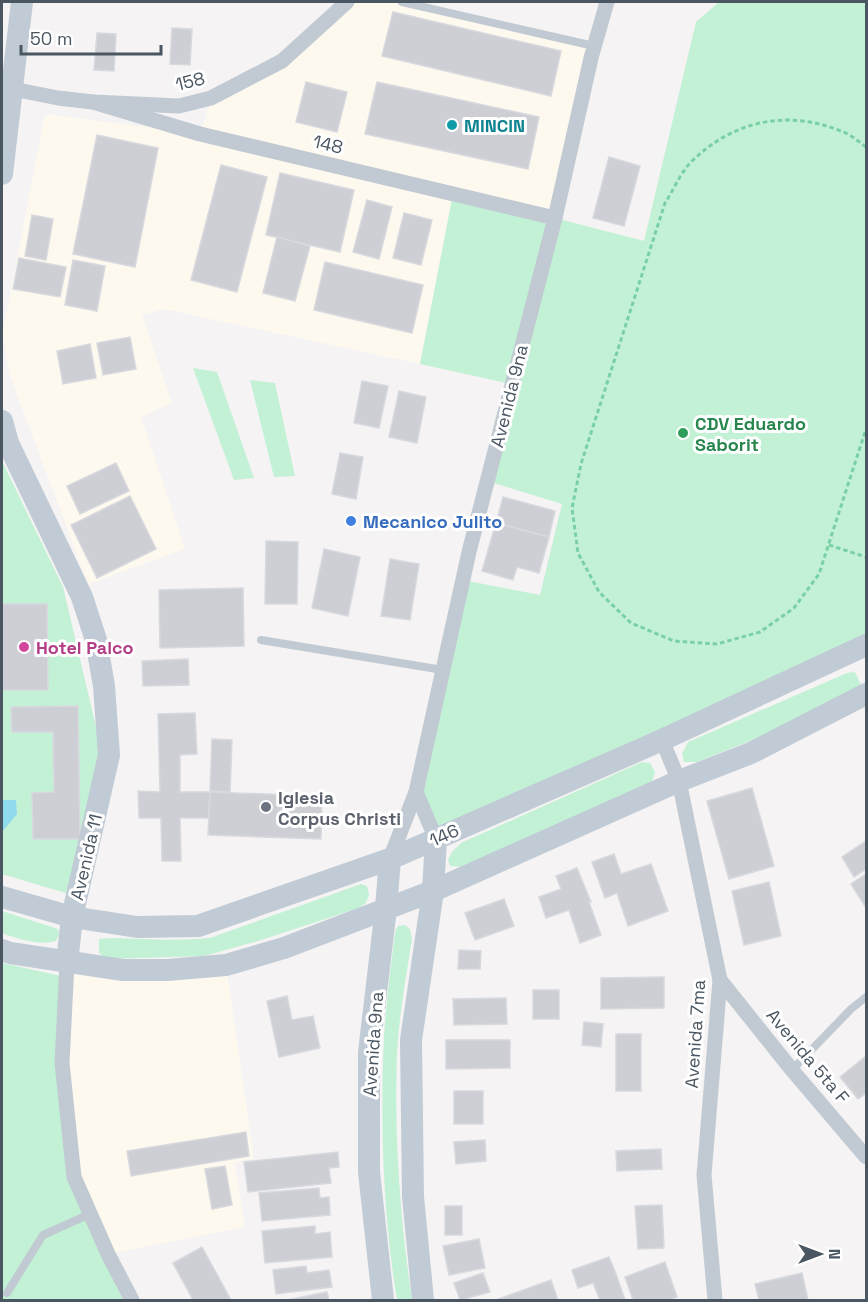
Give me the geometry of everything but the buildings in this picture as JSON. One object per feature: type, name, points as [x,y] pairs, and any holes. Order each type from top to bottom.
[{"type":"main road","points":[[2,174],[22,2]]},
{"type":"main road","name":"Avenida 11","points":[[2,421],[8,443],[82,597],[96,640],[104,686],[109,755],[72,917],[67,963]]},
{"type":"main road","name":"146","points":[[2,897],[72,917],[137,927],[198,926],[390,859],[662,740],[866,645]]},
{"type":"main road","points":[[2,950],[67,963],[123,970],[167,970],[226,965],[284,948],[433,891],[679,781],[751,753],[867,693]]},
{"type":"main road","name":"Avenida 9na","points":[[423,1300],[413,1197],[411,1040],[433,891],[436,838]]},
{"type":"main road","name":"Avenida 9na","points":[[383,1300],[369,1172],[369,1052],[390,859]]},
{"type":"street","name":"158","points":[[13,89],[93,102],[179,106],[211,98],[282,61],[347,2]]},
{"type":"street","name":"Avenida 9na","points":[[390,859],[416,792],[469,552],[555,218],[594,46],[607,2]]},
{"type":"street","name":"148","points":[[93,102],[200,134],[555,218]]},
{"type":"street","name":"Avenida 7ma","points":[[662,740],[679,781],[720,980],[704,1175],[715,1300]]},
{"type":"street","name":"Avenida 9na","points":[[416,792],[436,838]]},
{"type":"street","name":"Avenida 11","points":[[67,963],[63,1064],[74,1177],[108,1254],[132,1300]]},
{"type":"street","name":"Avenida 5ta F","points":[[720,980],[792,1070],[867,1157]]},
{"type":"lane","points":[[402,2],[594,46]]},
{"type":"lane","points":[[261,640],[443,670]]},
{"type":"lane","points":[[792,1070],[851,1009],[867,997]]},
{"type":"lane","points":[[7,1293],[43,1235],[90,1214]]},
{"type":"path","points":[[867,147],[845,132],[806,120],[764,121],[722,136],[688,165],[665,203],[581,464],[572,508],[578,553],[599,592],[631,623],[674,641],[717,644],[760,632],[794,608],[819,574],[867,429]]},
{"type":"path","points":[[829,545],[867,557]]},
{"type":"shaded area","points":[[347,2],[402,2],[594,46],[555,218],[453,194],[420,364],[164,309],[142,315],[172,403],[141,417],[185,549],[88,584],[10,376],[2,336],[45,114],[200,134],[211,98],[282,61]]},
{"type":"shaded area","points":[[67,963],[226,965],[254,1159],[235,1162],[245,1227],[108,1254],[74,1177],[62,1064]]},
{"type":"green space","name":"CDV Eduardo Saborit","points":[[719,2],[866,2],[866,645],[436,839],[416,792],[463,580],[540,595],[562,504],[487,481],[511,384],[420,364],[453,194],[644,241],[696,22]]},
{"type":"green space","points":[[193,368],[217,372],[254,478],[234,480]]},
{"type":"green space","points":[[250,380],[275,383],[295,476],[274,477]]},
{"type":"green space","points":[[2,461],[63,587],[101,748],[72,895],[2,874]]},
{"type":"green space","points":[[855,672],[861,692],[850,701],[697,762],[684,762],[682,754],[688,742],[847,673]]},
{"type":"green space","points":[[642,762],[650,763],[655,772],[652,782],[462,867],[450,866],[448,860],[461,843]]},
{"type":"green space","points":[[361,884],[367,886],[369,895],[366,903],[359,908],[204,956],[106,959],[99,953],[99,939],[210,938]]},
{"type":"green space","points":[[2,911],[58,929],[59,935],[56,941],[43,943],[2,933]]},
{"type":"green space","points":[[405,925],[410,929],[412,939],[398,1039],[396,1115],[401,1208],[412,1300],[397,1300],[388,1235],[383,1136],[383,1070],[386,1011],[395,932],[398,926]]},
{"type":"green space","points":[[2,963],[61,976],[74,1177],[132,1300],[2,1300]]},
{"type":"water","points":[[2,800],[16,800],[17,814],[2,832]]},
{"type":"place","name":"MINCIN","points":[[452,125]]},
{"type":"place","name":"CDV Eduardo Saborit","points":[[683,433]]},
{"type":"place","name":"Mecanico Julito","points":[[351,521]]},
{"type":"place","name":"Hotel Palco","points":[[24,647]]},
{"type":"place","name":"Iglesia Corpus Christi","points":[[266,807]]}]
